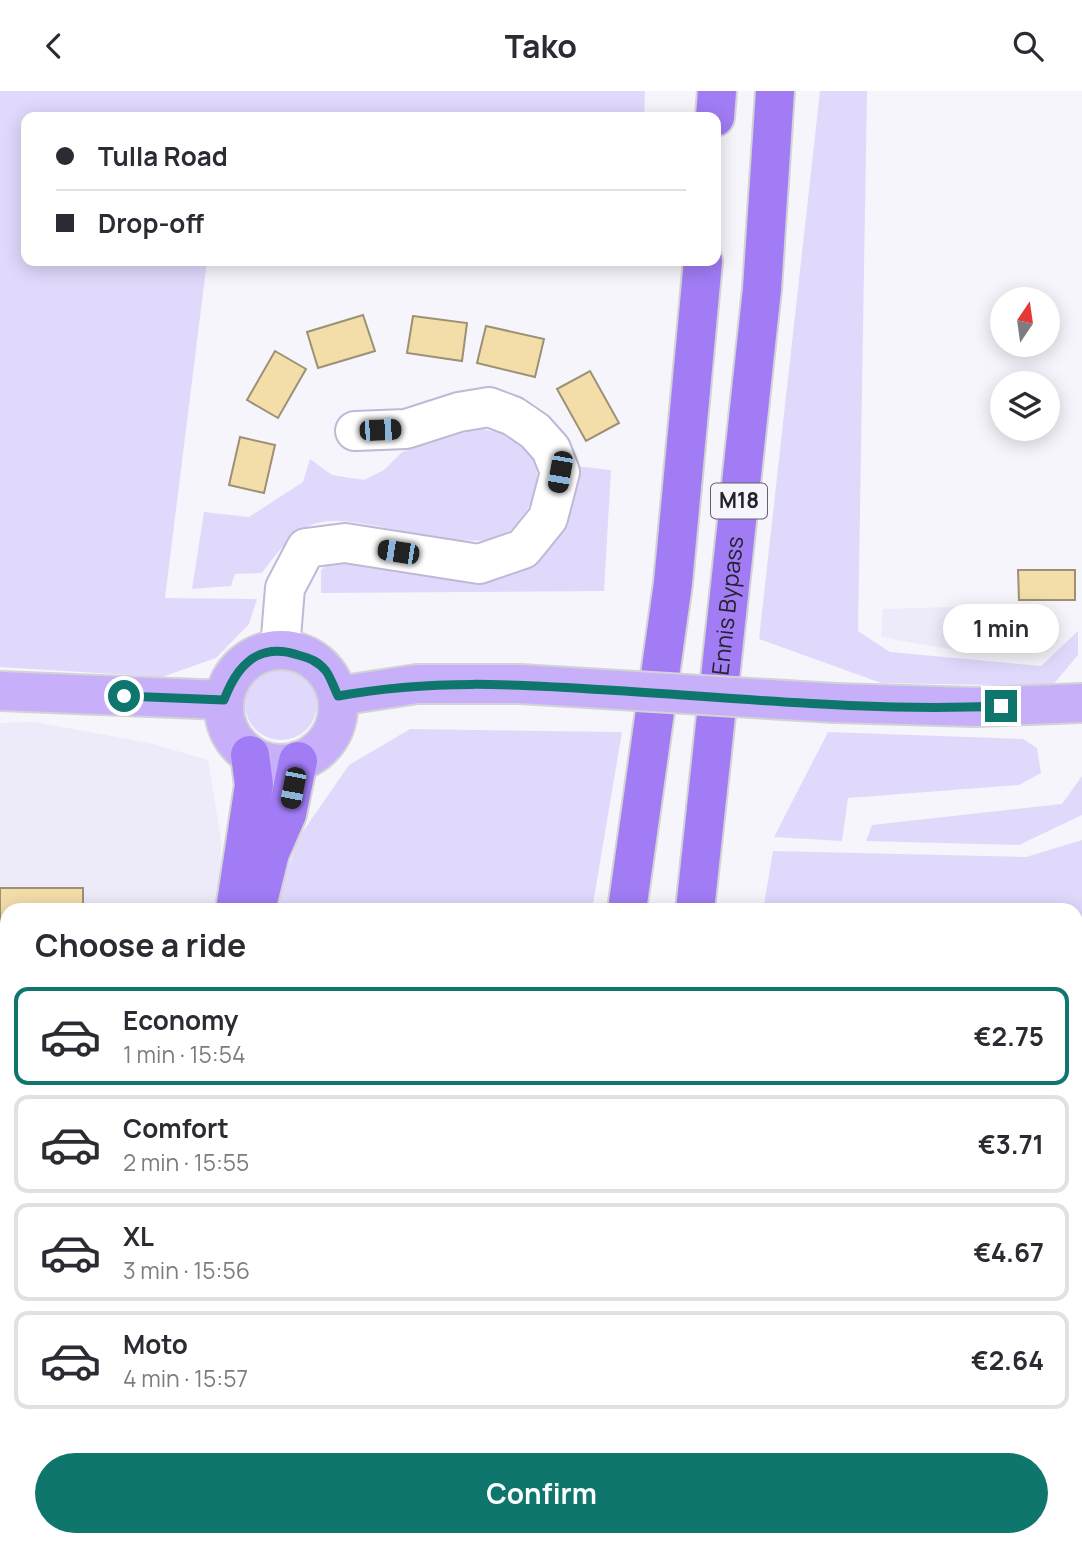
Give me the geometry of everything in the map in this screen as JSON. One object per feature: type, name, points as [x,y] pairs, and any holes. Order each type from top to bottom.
[{"type":"highway","points":[[715,112],[717,91]]},
{"type":"highway","name":"Ennis Bypass","points":[[696,903],[762,289],[775,91]]},
{"type":"highway","points":[[762,289],[789,91]]},
{"type":"highway","name":"M18","points":[[628,903],[673,583],[703,266]]},
{"type":"highway","points":[[236,903],[254,785],[250,755]]},
{"type":"highway","points":[[258,903],[270,853],[288,814],[298,761]]},
{"type":"main road","points":[[280,649],[313,660],[326,671],[338,696],[338,718],[328,740],[313,755],[298,761],[268,763],[250,755],[234,741],[226,724],[224,700],[233,675],[250,659],[280,649]]},
{"type":"main road","points":[[338,696],[417,684],[520,684],[835,703],[975,708],[1082,703]]},
{"type":"main road","points":[[0,691],[224,700]]},
{"type":"street","points":[[280,649],[285,588],[306,548],[345,543],[479,564],[523,549],[548,518],[560,472],[551,449],[535,431],[513,416],[489,407],[460,412],[406,429],[355,431]]},
{"type":"shaded area","points":[[0,91],[645,91],[644,112],[21,112],[21,266],[206,266],[165,598],[257,599],[249,624],[216,658],[162,677],[0,667]]},
{"type":"shaded area","points":[[820,91],[867,91],[858,631],[890,652],[1041,666],[1078,631],[1078,655],[1052,686],[881,683],[759,639]]},
{"type":"shaded area","points":[[479,428],[523,443],[531,452],[536,465],[538,480],[534,498],[517,524],[504,535],[488,540],[468,541],[350,522],[319,523],[291,538],[262,573],[235,574],[231,586],[192,589],[204,512],[249,517],[303,482],[310,459],[332,475],[364,480],[384,470],[402,452]]},
{"type":"shaded area","points":[[574,466],[611,470],[604,591],[321,593],[321,570],[338,556],[540,555],[558,533],[567,514]]},
{"type":"shaded area","points":[[986,606],[985,648],[948,649],[881,637],[883,609]]},
{"type":"shaded area","points":[[281,668],[301,674],[311,684],[317,704],[311,724],[301,734],[281,740],[261,734],[251,724],[245,704],[251,684],[261,674]]},
{"type":"shaded area","points":[[34,722],[149,743],[208,760],[221,840],[220,903],[0,903],[0,723]]},
{"type":"shaded area","points":[[410,729],[622,732],[593,903],[276,903],[299,837],[349,765]]},
{"type":"shaded area","points":[[828,732],[1023,739],[1037,748],[1041,773],[1019,785],[848,798],[842,841],[774,837]]},
{"type":"shaded area","points":[[1082,776],[1082,815],[1019,845],[866,841],[872,825],[1062,804]]},
{"type":"shaded area","points":[[1082,840],[1082,903],[764,903],[773,851],[1026,857]]},
{"type":"building","points":[[363,315],[375,351],[318,368],[307,332]]},
{"type":"building","points":[[413,316],[467,323],[462,361],[407,353]]},
{"type":"building","points":[[486,326],[544,339],[535,377],[477,363]]},
{"type":"building","points":[[275,351],[306,369],[278,418],[247,400]]},
{"type":"building","points":[[590,371],[619,423],[586,441],[557,389]]},
{"type":"building","points":[[240,437],[275,445],[264,493],[229,485]]},
{"type":"building","points":[[1018,570],[1075,570],[1075,600],[1019,600]]},
{"type":"building","points":[[0,888],[83,888],[83,903],[0,903]]},
{"type":"route","points":[[124,696],[224,700],[233,675],[250,659],[280,649],[313,660],[326,671],[338,696],[417,684],[520,684],[835,703],[975,708],[1001,706]]}]
